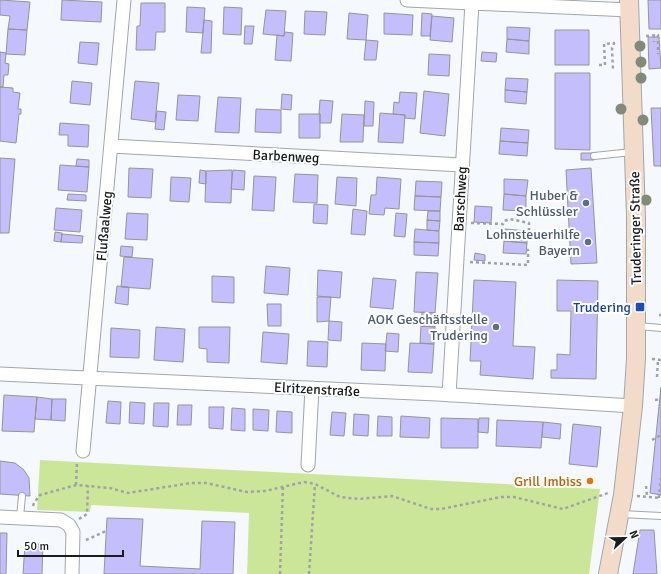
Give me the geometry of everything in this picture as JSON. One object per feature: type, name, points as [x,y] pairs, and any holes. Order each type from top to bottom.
[{"type":"street","name":"Flußaalweg","points":[[83,451],[124,0]]},
{"type":"street","points":[[407,0],[472,3],[629,5]]},
{"type":"street","name":"Barschweg","points":[[448,395],[472,3]]},
{"type":"street","name":"Truderinger Straße","points":[[608,574],[619,514],[633,406],[637,326],[636,217],[629,5]]},
{"type":"street","name":"Barbenweg","points":[[111,146],[462,165]]},
{"type":"street","name":"Elritzenstraße","points":[[0,374],[90,380],[312,388],[633,406]]},
{"type":"street","points":[[308,465],[312,388]]},
{"type":"street","points":[[0,517],[61,520],[68,525],[73,532],[72,574]]},
{"type":"lane","points":[[594,156],[634,152]]},
{"type":"lane","points":[[637,326],[661,328]]},
{"type":"lane","points":[[22,496],[26,518]]},
{"type":"lane","points":[[619,514],[661,516]]},
{"type":"path","points":[[654,35],[654,42]]},
{"type":"path","points":[[641,36],[658,35],[658,54]]},
{"type":"path","points":[[599,66],[606,65],[604,44],[614,43],[612,48],[613,71]]},
{"type":"path","points":[[467,223],[503,224],[504,221],[510,219],[529,223],[529,232]]},
{"type":"path","points":[[464,261],[528,265],[528,250],[526,250]]},
{"type":"path","points":[[657,377],[658,360]]},
{"type":"path","points":[[655,400],[661,398]]},
{"type":"path","points":[[652,440],[661,436]]},
{"type":"path","points":[[76,485],[77,459],[83,451]]},
{"type":"path","points":[[646,486],[647,496],[660,498],[660,478]]},
{"type":"path","points":[[26,518],[34,502],[40,495],[76,485],[110,488],[128,493],[191,483],[206,483],[247,492],[265,491],[304,482],[315,484],[340,496],[359,499],[392,496],[430,509],[441,509],[514,497],[563,509],[608,493]]},
{"type":"path","points":[[309,574],[315,484]]},
{"type":"path","points":[[68,525],[87,514],[88,486]]},
{"type":"path","points":[[280,574],[284,486]]},
{"type":"path","points":[[592,493],[594,498]]},
{"type":"path","points":[[86,540],[106,531]]},
{"type":"green space","points":[[40,460],[600,489],[589,574],[247,574],[249,513],[91,505],[90,512],[37,510]]},
{"type":"building","points":[[0,0],[30,2],[27,30],[8,29],[10,16],[0,15]]},
{"type":"building","points":[[62,0],[102,2],[101,22],[61,20]]},
{"type":"building","points":[[648,0],[661,0],[661,29],[649,29]]},
{"type":"building","points":[[141,3],[165,3],[165,32],[156,32],[155,50],[136,50],[137,26],[140,26]]},
{"type":"building","points":[[187,7],[205,8],[203,33],[186,32]]},
{"type":"building","points":[[224,7],[242,8],[241,35],[223,34]]},
{"type":"building","points":[[266,10],[286,11],[284,36],[263,34]]},
{"type":"building","points":[[305,11],[327,12],[325,35],[304,34]]},
{"type":"building","points":[[349,13],[368,15],[366,40],[347,39]]},
{"type":"building","points":[[384,13],[413,15],[412,35],[384,34]]},
{"type":"building","points":[[422,13],[432,14],[430,36],[421,36]]},
{"type":"building","points":[[432,16],[454,18],[452,42],[430,40]]},
{"type":"building","points":[[204,20],[212,21],[211,53],[201,53]]},
{"type":"building","points":[[245,26],[254,26],[252,44],[244,44]]},
{"type":"building","points":[[507,27],[530,28],[529,41],[507,39]]},
{"type":"building","points":[[8,29],[27,30],[25,55],[6,54]]},
{"type":"building","points":[[555,30],[589,30],[589,65],[555,65]]},
{"type":"building","points":[[285,32],[293,33],[291,61],[275,60],[277,35],[284,36]]},
{"type":"building","points":[[648,37],[659,37],[661,68],[649,69]]},
{"type":"building","points":[[507,39],[529,41],[529,54],[506,52]]},
{"type":"building","points":[[366,40],[378,41],[376,60],[364,60]]},
{"type":"building","points":[[80,42],[99,43],[97,65],[78,63]]},
{"type":"building","points":[[0,52],[6,53],[5,63],[9,64],[8,75],[4,75],[3,87],[0,87]]},
{"type":"building","points":[[482,52],[497,53],[496,62],[481,61]]},
{"type":"building","points":[[429,54],[450,55],[449,76],[428,75]]},
{"type":"building","points":[[555,73],[590,73],[590,150],[555,149]]},
{"type":"building","points":[[506,78],[528,79],[527,92],[505,90]]},
{"type":"building","points":[[72,81],[92,83],[90,105],[70,103]]},
{"type":"building","points":[[135,81],[159,83],[155,122],[131,119]]},
{"type":"building","points":[[0,87],[13,88],[13,92],[20,93],[18,109],[21,109],[21,114],[19,114],[16,143],[0,141]]},
{"type":"building","points":[[505,90],[527,92],[526,104],[505,102]]},
{"type":"building","points":[[424,91],[449,94],[445,136],[420,133]]},
{"type":"building","points":[[400,92],[417,93],[415,119],[405,118],[405,115],[393,114],[394,102],[399,103]]},
{"type":"building","points":[[282,94],[292,95],[291,110],[281,109]]},
{"type":"building","points":[[178,95],[200,96],[198,121],[176,120]]},
{"type":"building","points":[[218,97],[241,98],[239,133],[215,132]]},
{"type":"building","points":[[320,100],[333,101],[331,123],[320,123]]},
{"type":"building","points":[[365,101],[374,102],[373,126],[364,126]]},
{"type":"building","points":[[651,108],[661,108],[661,166],[654,166]]},
{"type":"building","points":[[256,109],[281,110],[281,133],[255,132]]},
{"type":"building","points":[[157,111],[166,112],[164,130],[155,129]]},
{"type":"building","points":[[380,113],[405,115],[403,143],[378,142]]},
{"type":"building","points":[[299,114],[320,114],[320,138],[299,138]]},
{"type":"building","points":[[342,114],[364,115],[363,142],[340,142]]},
{"type":"building","points":[[60,123],[89,125],[88,147],[68,146],[68,135],[59,135]]},
{"type":"building","points":[[501,128],[529,130],[528,143],[500,141]]},
{"type":"building","points":[[500,141],[528,143],[527,156],[499,154]]},
{"type":"building","points":[[581,153],[594,153],[594,160],[581,160]]},
{"type":"building","points":[[0,158],[15,159],[9,233],[0,233]]},
{"type":"building","points":[[77,159],[89,160],[89,167],[76,166]]},
{"type":"building","points":[[60,165],[89,167],[87,192],[58,190]]},
{"type":"building","points":[[129,168],[153,169],[151,198],[128,197]]},
{"type":"building","points":[[591,168],[597,263],[571,264],[566,170]]},
{"type":"building","points":[[200,170],[206,171],[206,184],[199,183]]},
{"type":"building","points":[[232,170],[231,203],[205,202],[206,171]]},
{"type":"building","points":[[233,170],[245,171],[244,190],[231,189]]},
{"type":"building","points":[[295,174],[318,175],[317,203],[293,202]]},
{"type":"building","points":[[254,176],[276,177],[274,211],[252,210]]},
{"type":"building","points":[[171,177],[191,178],[189,202],[170,201]]},
{"type":"building","points":[[337,177],[357,178],[356,206],[335,204]]},
{"type":"building","points":[[377,177],[401,179],[399,209],[385,208],[384,215],[369,214],[371,195],[376,195]]},
{"type":"building","points":[[504,179],[528,180],[526,196],[504,194]]},
{"type":"building","points":[[416,181],[442,182],[441,197],[415,196]]},
{"type":"building","points":[[68,194],[86,195],[86,201],[67,200]]},
{"type":"building","points":[[504,194],[526,196],[526,211],[503,210]]},
{"type":"building","points":[[415,196],[441,197],[440,211],[414,210]]},
{"type":"building","points":[[314,204],[328,205],[327,224],[313,223]]},
{"type":"building","points":[[475,206],[492,207],[491,223],[474,222]]},
{"type":"building","points":[[56,208],[82,210],[80,232],[54,230]]},
{"type":"building","points":[[353,209],[367,211],[365,235],[351,234]]},
{"type":"building","points":[[428,211],[440,211],[440,221],[427,220]]},
{"type":"building","points":[[127,213],[148,214],[147,240],[125,239]]},
{"type":"building","points":[[396,213],[407,214],[405,237],[394,236]]},
{"type":"building","points":[[427,220],[440,221],[439,231],[427,230]]},
{"type":"building","points":[[415,229],[439,231],[439,243],[414,242]]},
{"type":"building","points":[[505,229],[527,231],[527,243],[504,241]]},
{"type":"building","points":[[55,232],[62,233],[61,242],[54,241]]},
{"type":"building","points":[[62,234],[83,236],[82,243],[61,242]]},
{"type":"building","points":[[504,241],[527,243],[526,254],[503,253]]},
{"type":"building","points":[[414,242],[439,243],[438,256],[414,255]]},
{"type":"building","points":[[121,246],[133,247],[132,257],[120,256]]},
{"type":"building","points":[[475,253],[485,255],[485,261],[474,260]]},
{"type":"building","points":[[124,257],[153,259],[150,289],[121,287]]},
{"type":"building","points":[[266,266],[290,268],[288,295],[264,293]]},
{"type":"building","points":[[318,270],[342,272],[340,298],[317,296]]},
{"type":"building","points":[[416,272],[438,273],[435,313],[414,312]]},
{"type":"building","points":[[212,276],[234,277],[234,303],[212,302]]},
{"type":"building","points":[[373,278],[396,280],[393,309],[370,307]]},
{"type":"building","points":[[474,280],[516,282],[513,346],[535,347],[533,379],[480,375],[481,361],[470,361]]},
{"type":"building","points":[[557,280],[598,281],[596,379],[551,378],[551,370],[557,370],[557,354],[570,355],[571,311],[557,311]]},
{"type":"building","points":[[117,286],[129,287],[128,305],[115,303]]},
{"type":"building","points":[[317,297],[331,297],[329,321],[317,322]]},
{"type":"building","points":[[267,304],[281,304],[281,326],[268,326]]},
{"type":"building","points":[[422,312],[435,313],[435,327],[421,326]]},
{"type":"building","points":[[329,321],[342,322],[341,341],[328,340]]},
{"type":"building","points":[[421,326],[435,327],[434,344],[420,343]]},
{"type":"building","points":[[156,327],[185,329],[183,362],[154,360]]},
{"type":"building","points":[[199,327],[230,327],[229,363],[207,362],[207,349],[199,348]]},
{"type":"building","points":[[111,328],[140,330],[139,358],[110,357]]},
{"type":"building","points":[[263,332],[289,334],[287,364],[261,362]]},
{"type":"building","points":[[387,333],[399,334],[398,352],[385,351]]},
{"type":"building","points":[[308,341],[328,342],[327,367],[307,366]]},
{"type":"building","points":[[362,343],[386,344],[385,371],[361,370]]},
{"type":"building","points":[[410,343],[434,344],[432,373],[408,372]]},
{"type":"building","points":[[661,387],[661,495],[650,493]]},
{"type":"building","points":[[4,395],[37,397],[34,432],[2,431]]},
{"type":"building","points":[[37,397],[52,399],[51,420],[35,419]]},
{"type":"building","points":[[52,399],[66,399],[65,421],[51,420]]},
{"type":"building","points":[[108,401],[121,402],[120,424],[106,423]]},
{"type":"building","points":[[130,402],[145,403],[144,424],[129,423]]},
{"type":"building","points":[[154,403],[169,403],[168,427],[153,426]]},
{"type":"building","points":[[178,405],[192,405],[191,425],[177,425]]},
{"type":"building","points":[[209,407],[224,407],[223,429],[209,428]]},
{"type":"building","points":[[232,408],[245,409],[245,431],[231,430]]},
{"type":"building","points":[[253,409],[269,410],[268,431],[253,430]]},
{"type":"building","points":[[277,411],[292,412],[292,433],[276,432]]},
{"type":"building","points":[[332,412],[346,413],[344,436],[330,435]]},
{"type":"building","points":[[354,414],[369,415],[368,436],[353,435]]},
{"type":"building","points":[[378,416],[392,417],[392,436],[377,436]]},
{"type":"building","points":[[401,416],[430,418],[429,438],[400,437]]},
{"type":"building","points":[[441,418],[478,419],[478,448],[441,448]]},
{"type":"building","points":[[479,418],[489,418],[488,433],[478,432]]},
{"type":"building","points":[[497,420],[543,422],[541,448],[496,446]]},
{"type":"building","points":[[543,422],[561,424],[560,439],[542,437]]},
{"type":"building","points":[[573,424],[601,427],[597,467],[569,464]]},
{"type":"building","points":[[0,461],[15,463],[24,470],[29,478],[30,496],[0,494]]},
{"type":"building","points":[[107,518],[143,519],[140,566],[200,569],[202,521],[235,522],[233,574],[104,574]]},
{"type":"building","points":[[640,530],[654,530],[657,574],[633,574]]},
{"type":"building","points":[[0,533],[7,533],[6,574],[0,574]]},
{"type":"building","points":[[25,544],[43,544],[42,574],[23,574]]},
{"type":"place","name":"Huber & Schlüssler","points":[[586,203]]},
{"type":"place","name":"Lohnsteuerhilfe Bayern","points":[[588,242]]},
{"type":"place","name":"Trudering","points":[[640,307]]},
{"type":"place","name":"AOK Geschäftsstelle Trudering","points":[[496,327]]},
{"type":"place","name":"Grill Imbiss","points":[[590,481]]}]
